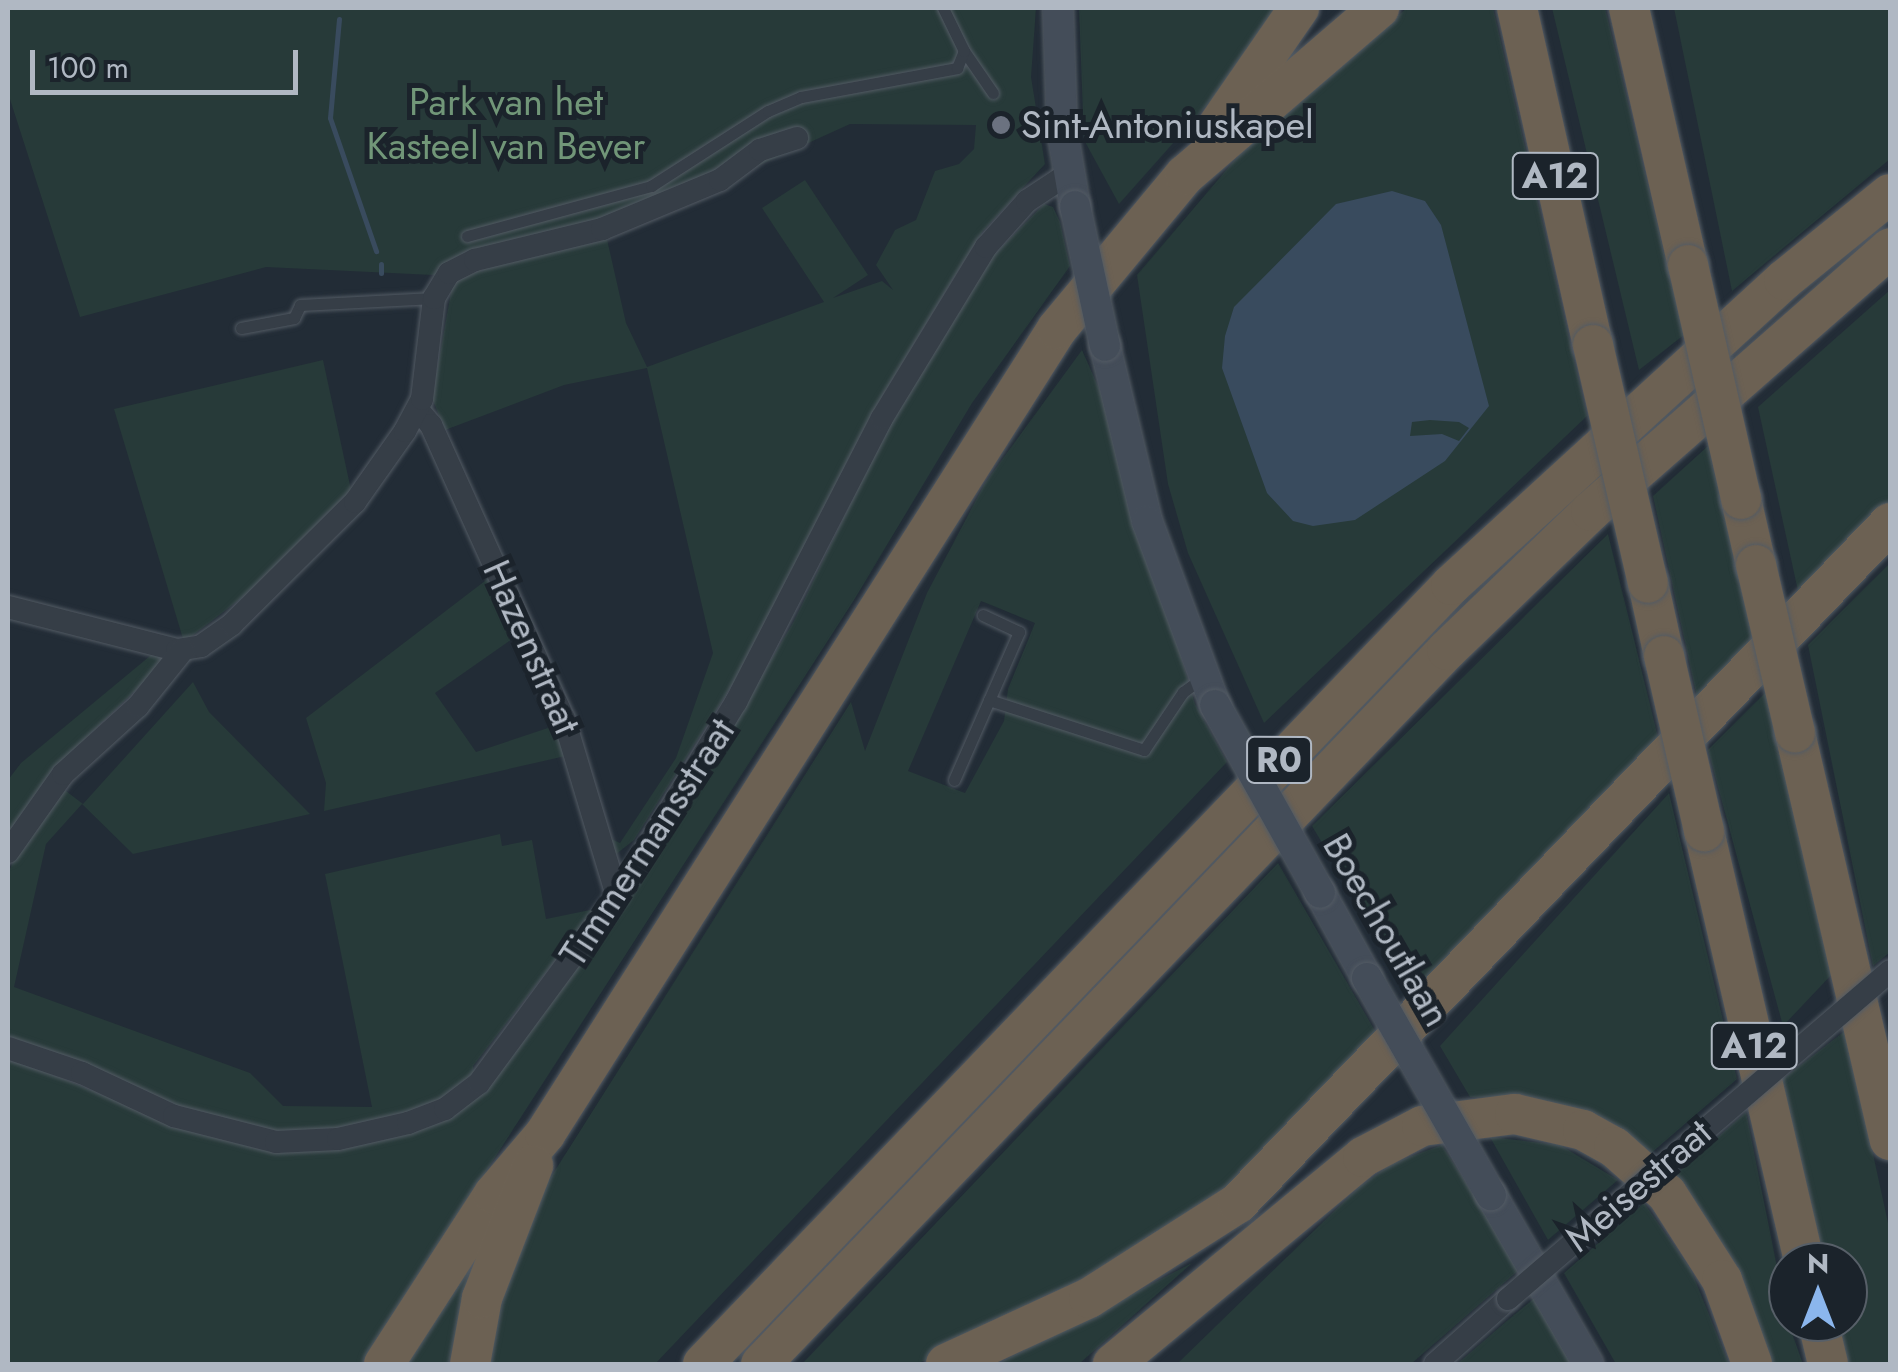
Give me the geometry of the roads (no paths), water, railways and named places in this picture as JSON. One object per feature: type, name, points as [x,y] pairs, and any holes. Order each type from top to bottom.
[{"type":"highway","points":[[384,1364],[494,1194],[545,1134],[852,658],[1001,408],[1113,258],[1185,176],[1299,8]]},
{"type":"highway","points":[[1185,176],[1379,8]]},
{"type":"highway","name":"A12","points":[[1516,8],[1799,1242]]},
{"type":"highway","points":[[1628,8],[1890,1140]]},
{"type":"highway","name":"R0","points":[[703,1364],[1451,585],[1784,280],[1890,194]]},
{"type":"highway","name":"R0","points":[[761,1364],[1447,650],[1591,511],[1890,248]]},
{"type":"highway","points":[[946,1364],[1089,1298],[1238,1204],[1890,523]]},
{"type":"highway","points":[[1241,1254],[1276,1206],[1540,906],[1581,846]]},
{"type":"highway","points":[[1113,1364],[1362,1156],[1422,1126],[1515,1114],[1583,1130],[1640,1167],[1688,1221],[1722,1280],[1752,1364]]},
{"type":"highway","points":[[470,1364],[482,1298],[545,1134]]},
{"type":"highway","points":[[1158,1364],[1300,1210]]},
{"type":"main road","points":[[1058,8],[1068,174]]},
{"type":"main road","name":"Boechoutlaan","points":[[1068,174],[1148,521],[1209,691],[1367,978],[1588,1364]]},
{"type":"street","points":[[8,852],[62,774],[138,706],[184,650],[232,624],[355,502],[418,410],[434,298],[449,274],[466,263],[602,229],[720,180],[760,150],[796,138]]},
{"type":"street","name":"Timmermansstraat","points":[[8,1048],[243,1138],[299,1142],[378,1131],[431,1116],[479,1083],[617,896],[783,621],[882,418],[976,262],[1016,211],[1068,174]]},
{"type":"street","name":"Hazenstraat","points":[[418,410],[431,425],[564,719],[617,896]]},
{"type":"street","points":[[8,607],[184,650]]},
{"type":"street","name":"Meisestraat","points":[[1434,1364],[1890,971]]},
{"type":"lane","points":[[943,8],[964,51],[993,93]]},
{"type":"lane","points":[[467,236],[650,186],[768,111],[830,90],[957,68],[964,51]]},
{"type":"lane","points":[[241,328],[294,318],[300,306],[434,298]]},
{"type":"lane","points":[[954,780],[1019,632],[983,615]]},
{"type":"lane","points":[[989,700],[1144,750],[1182,692],[1209,691]]},
{"type":"water","points":[[1392,191],[1425,201],[1441,225],[1489,406],[1445,461],[1355,520],[1313,526],[1293,521],[1267,493],[1222,368],[1225,336],[1234,307],[1336,204]],"holes":[[[1412,422],[1459,422],[1469,428],[1459,441],[1442,434],[1410,436]]]},
{"type":"waterway","points":[[339,19],[330,118],[376,251]]},
{"type":"waterway","points":[[381,264],[381,273]]},
{"type":"place","name":"Sint-Antoniuskapel","points":[[1001,125]]},
{"type":"park label","name":"Park van het Kasteel van Bever","points":[[506,124]]}]
